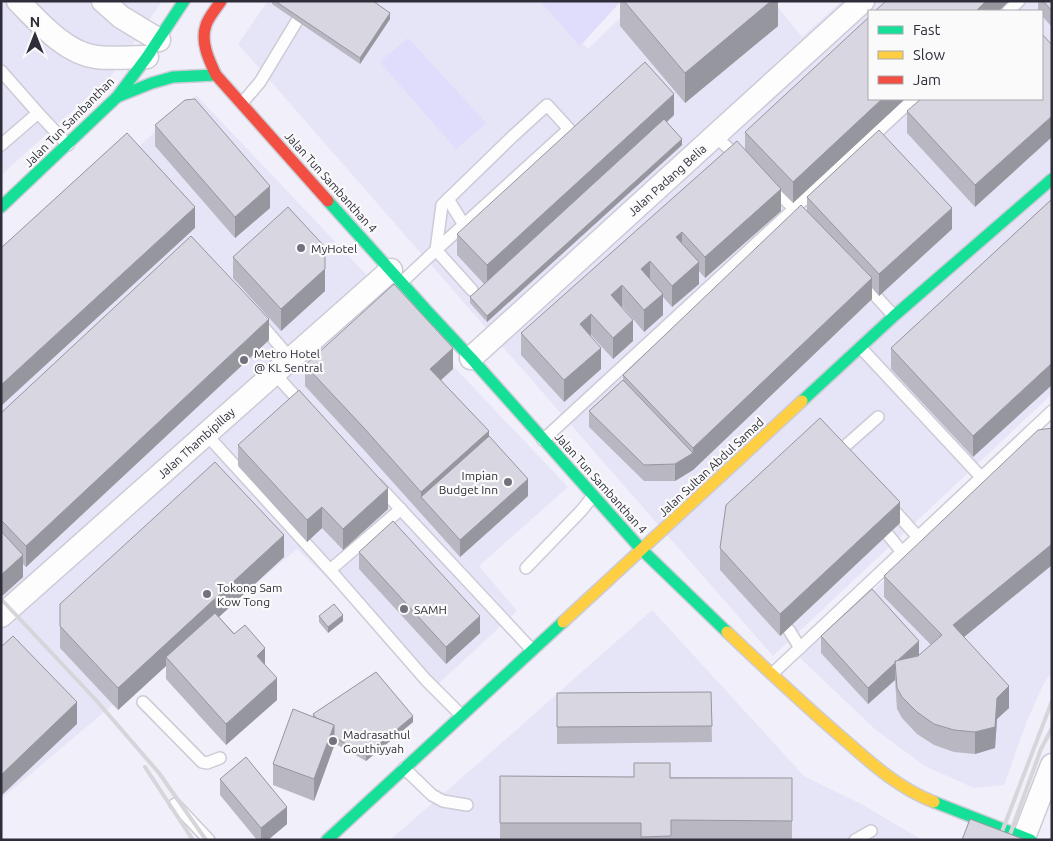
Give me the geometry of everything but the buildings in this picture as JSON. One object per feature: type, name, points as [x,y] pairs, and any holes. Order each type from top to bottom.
[{"type":"main road","name":"Jalan Tun Sambanthan","points":[[1,207],[117,97],[184,1]]},
{"type":"main road","points":[[117,97],[173,77],[216,75],[206,55],[205,27],[221,1]]},
{"type":"main road","name":"Jalan Tun Sambanthan 4","points":[[216,75],[642,549],[808,709],[891,778],[928,800],[1026,839]]},
{"type":"main road","name":"Jalan Sultan Abdul Samad","points":[[327,840],[894,316],[1052,179]]},
{"type":"street","points":[[18,1],[55,38],[78,52],[95,57],[153,48]]},
{"type":"street","points":[[103,1],[153,48]]},
{"type":"street","name":"Jalan Padang Belia","points":[[471,358],[863,1]]},
{"type":"street","name":"Jalan Thambipillay","points":[[1,616],[291,358],[396,276]]},
{"type":"street","points":[[1026,839],[1052,765]]},
{"type":"lane","points":[[242,103],[260,82],[309,1]]},
{"type":"lane","points":[[1,71],[68,144]]},
{"type":"lane","points":[[543,440],[912,100]]},
{"type":"lane","points":[[396,276],[436,250],[569,129],[547,105],[442,205],[436,250],[472,290]]},
{"type":"lane","points":[[1,145],[38,113]]},
{"type":"lane","points":[[715,136],[808,222]]},
{"type":"lane","points":[[448,199],[464,225]]},
{"type":"lane","points":[[854,273],[894,316]]},
{"type":"lane","points":[[253,315],[291,358]]},
{"type":"lane","points":[[861,348],[982,478]]},
{"type":"lane","points":[[274,374],[314,416]]},
{"type":"lane","points":[[772,674],[1052,411]]},
{"type":"lane","points":[[857,470],[845,456],[843,448],[878,417]]},
{"type":"lane","points":[[206,434],[330,570],[426,680],[461,715]]},
{"type":"lane","points":[[368,473],[532,650]]},
{"type":"lane","points":[[526,568],[593,496]]},
{"type":"lane","points":[[881,496],[918,537]]},
{"type":"lane","points":[[330,570],[401,509]]},
{"type":"lane","points":[[889,536],[902,552]]},
{"type":"lane","points":[[791,628],[803,646]]},
{"type":"lane","points":[[143,702],[202,762],[207,763],[220,758]]},
{"type":"lane","points":[[404,768],[432,795],[443,801],[467,806]]},
{"type":"lane","points":[[175,804],[209,840]]},
{"type":"lane","points":[[855,840],[871,830]]},
{"type":"shaded area","points":[[1,1],[162,1],[111,76],[1,175]]},
{"type":"shaded area","points":[[268,1],[542,1],[588,49],[638,1],[773,1],[802,37],[842,1],[1052,1],[1052,394],[773,656],[238,44]]},
{"type":"shaded area","points":[[540,1],[621,1],[580,46]]},
{"type":"shaded area","points":[[408,38],[486,123],[456,149],[380,62]]},
{"type":"shaded area","points":[[196,95],[568,487],[479,566],[517,611],[437,685],[297,549],[1,799],[1,270]]},
{"type":"shaded area","points":[[1052,430],[1052,671],[1044,683],[1026,723],[1004,785],[974,788],[925,766],[876,730],[799,657]]},
{"type":"shaded area","points":[[652,610],[804,776],[863,805],[922,840],[390,840]]},
{"type":"railway","points":[[1,599],[95,699],[159,773],[206,840]]},
{"type":"railway","points":[[1000,837],[1052,701]]},
{"type":"railway","points":[[1008,840],[1041,749],[1052,728]]},
{"type":"railway","points":[[145,767],[193,840]]},
{"type":"traffic: fast","points":[[1,207],[117,97],[147,57],[184,1]]},
{"type":"traffic: fast","points":[[117,97],[173,77],[216,75]]},
{"type":"traffic: fast","points":[[802,401],[894,316],[1052,179]]},
{"type":"traffic: fast","points":[[328,201],[641,549],[727,632]]},
{"type":"traffic: fast","points":[[327,840],[563,622]]},
{"type":"traffic: fast","points":[[934,802],[1031,840]]},
{"type":"traffic: slow","points":[[563,622],[802,401]]},
{"type":"traffic: slow","points":[[727,632],[801,701],[877,767],[898,783],[934,802]]},
{"type":"traffic: jam","points":[[221,1],[209,19],[204,31],[206,51],[216,75],[328,201]]},
{"type":"place","name":"MyHotel","points":[[301,248]]},
{"type":"place","name":"Metro Hotel @ KL Sentral","points":[[244,360]]},
{"type":"place","name":"Impian Budget Inn","points":[[508,482]]},
{"type":"place","name":"Tokong Sam Kow Tong","points":[[207,594]]},
{"type":"place","name":"SAMH","points":[[404,609]]},
{"type":"place","name":"Madrasathul Gouthiyyah","points":[[333,741]]}]
